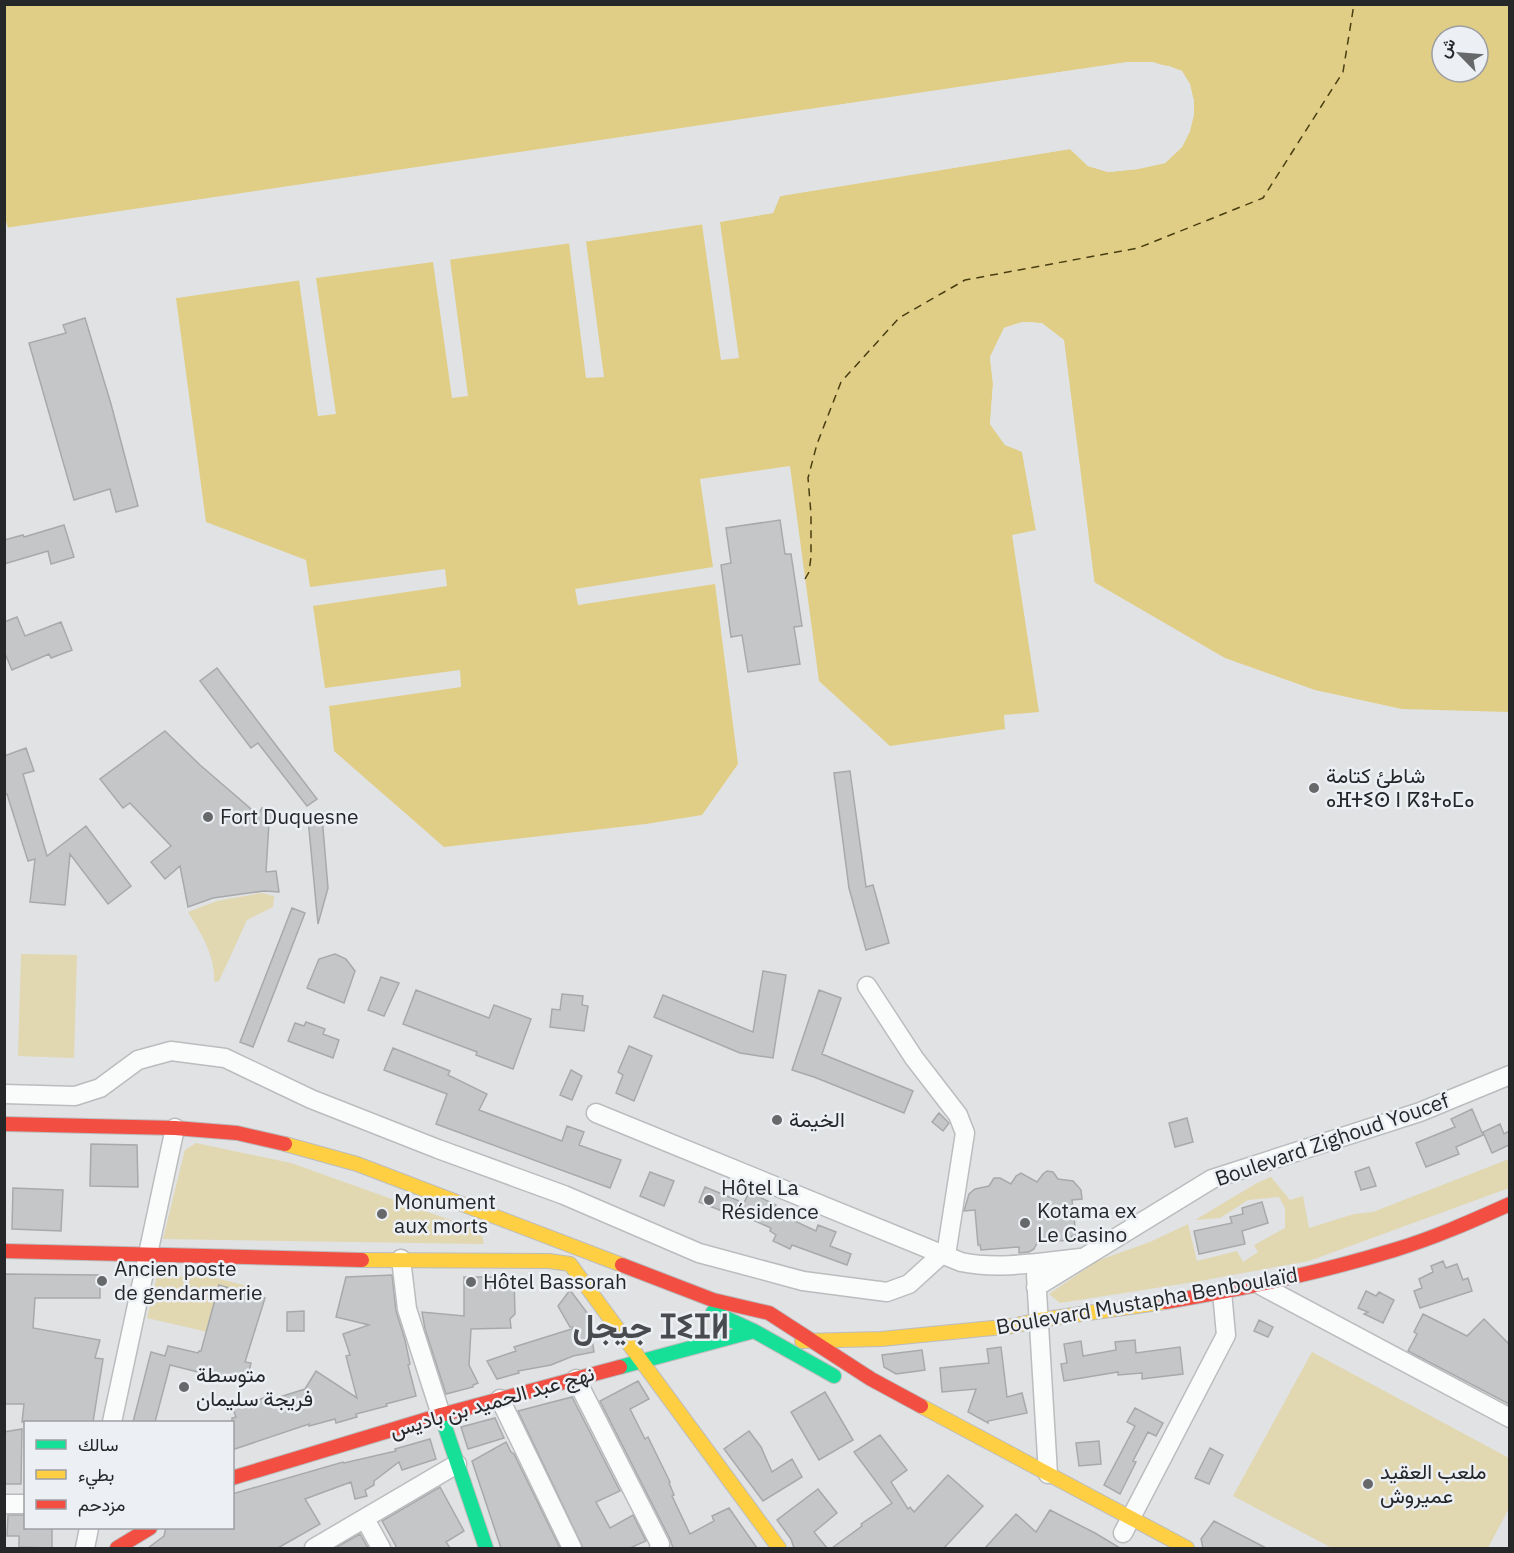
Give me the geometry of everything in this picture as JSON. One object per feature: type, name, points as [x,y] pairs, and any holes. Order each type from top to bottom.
[{"type":"main road","points":[[4,1124],[175,1128],[237,1133],[293,1146],[357,1164],[713,1300],[881,1339]]},
{"type":"main road","name":"Boulevard Mustapha Benboulaïd","points":[[881,1339],[1013,1326],[1039,1320],[1262,1286],[1363,1260],[1418,1242],[1471,1222],[1509,1204]]},
{"type":"main road","points":[[472,1209],[537,1248],[570,1264],[779,1548]]},
{"type":"main road","points":[[483,1260],[537,1248],[573,1248]]},
{"type":"main road","points":[[4,1251],[276,1258],[549,1260],[590,1270]]},
{"type":"main road","points":[[632,1284],[713,1312],[748,1328],[848,1383]]},
{"type":"main road","points":[[769,1313],[871,1379],[1048,1474],[1125,1529],[1187,1548]]},
{"type":"main road","name":"نهج عبد الحميد بن باديس","points":[[234,1477],[441,1415],[720,1340],[748,1328],[769,1313]]},
{"type":"main road","points":[[772,1342],[881,1339]]},
{"type":"main road","points":[[871,1379],[862,1366],[861,1355],[866,1345],[881,1339]]},
{"type":"main road","points":[[441,1415],[486,1548]]},
{"type":"main road","points":[[128,1546],[148,1529]]},
{"type":"street","points":[[4,1094],[75,1096],[100,1088],[138,1060],[171,1051],[225,1058],[311,1099],[564,1195],[699,1253],[803,1281],[887,1292],[909,1284],[944,1255],[965,1132],[958,1115],[914,1058],[867,986]]},
{"type":"street","name":"Boulevard Zighoud Youcef","points":[[1036,1287],[1212,1179],[1420,1112],[1509,1075]]},
{"type":"street","points":[[596,1113],[944,1255],[975,1265],[1035,1263],[1085,1258]]},
{"type":"street","points":[[112,1421],[175,1128]]},
{"type":"street","points":[[401,1260],[407,1309],[441,1415]]},
{"type":"street","points":[[1035,1263],[1048,1474]]},
{"type":"street","points":[[1262,1286],[1509,1418]]},
{"type":"street","points":[[1125,1529],[1226,1335],[1222,1292]]},
{"type":"street","points":[[576,1379],[660,1544],[659,1548]]},
{"type":"street","points":[[500,1399],[572,1548]]},
{"type":"street","points":[[314,1548],[457,1464]]},
{"type":"street","points":[[4,1504],[24,1504]]},
{"type":"street","points":[[365,1519],[381,1548]]},
{"type":"street","points":[[85,1548],[89,1529]]},
{"type":"shaded area","points":[[4,5],[1509,5],[1509,712],[1402,709],[1315,690],[1225,658],[1094,582],[1064,341],[1037,323],[1023,323],[1004,328],[990,357],[993,384],[990,424],[1005,445],[1022,451],[1036,530],[1012,535],[1039,712],[1004,715],[1005,729],[890,746],[819,681],[790,466],[700,479],[713,567],[575,589],[578,605],[715,584],[738,764],[702,815],[646,824],[444,847],[334,751],[329,706],[461,687],[460,670],[325,688],[313,606],[447,586],[445,569],[310,587],[306,560],[206,522],[176,298],[299,280],[318,416],[336,414],[316,278],[433,262],[452,398],[468,396],[450,259],[569,243],[586,378],[604,377],[586,241],[702,224],[721,360],[739,358],[720,222],[773,213],[780,196],[1070,149],[1088,166],[1108,172],[1165,163],[1182,147],[1190,131],[1194,101],[1182,71],[1169,66],[1128,62],[8,228],[4,214]]},
{"type":"shaded area","points":[[261,893],[274,896],[273,907],[247,920],[219,981],[214,982],[210,954],[188,912],[217,901]]},
{"type":"shaded area","points":[[21,954],[77,955],[74,1058],[18,1056]]},
{"type":"shaded area","points":[[196,1143],[291,1163],[481,1231],[484,1244],[163,1239],[185,1150]]},
{"type":"shaded area","points":[[1509,1159],[1509,1188],[1309,1261],[1060,1303],[1049,1294],[1097,1261],[1150,1242],[1188,1224],[1197,1261],[1237,1251],[1243,1262],[1258,1252],[1254,1245],[1285,1228],[1285,1208],[1279,1197],[1248,1200],[1220,1218],[1195,1220],[1271,1177],[1290,1200],[1303,1196],[1309,1228],[1354,1214],[1373,1212]]},
{"type":"shaded area","points":[[157,1276],[212,1277],[259,1289],[247,1341],[147,1318]]},
{"type":"shaded area","points":[[1312,1352],[1509,1458],[1509,1508],[1488,1548],[1332,1548],[1233,1496]]},
{"type":"pier","points":[[1128,62],[1153,62],[1182,71],[1190,84],[1194,115],[1190,131],[1182,147],[1165,163],[1108,172],[1088,166],[1070,149],[780,196],[773,213],[718,222],[720,219],[771,210],[779,193],[1069,146],[1089,163],[1109,169],[1164,160],[1179,145],[1187,130],[1191,115],[1191,101],[1187,85],[1180,73],[1152,65],[1128,65],[9,231],[5,228]]},
{"type":"pier","points":[[702,221],[705,224],[583,242],[586,238]]},
{"type":"pier","points":[[568,240],[572,243],[447,260],[450,256]]},
{"type":"pier","points":[[433,259],[436,261],[313,278],[316,275]]},
{"type":"pier","points":[[299,277],[302,280],[176,298],[176,295]]},
{"type":"pier","points":[[1022,322],[1042,323],[1064,340],[1095,586],[1091,583],[1061,342],[1041,326],[1022,325],[1007,330],[993,357],[996,384],[993,423],[1007,442],[1025,450],[1039,529],[1036,530],[1022,452],[1005,445],[990,424],[993,384],[990,357],[1004,328]]},
{"type":"building","points":[[85,318],[138,506],[116,512],[110,489],[74,500],[29,343],[66,333],[63,325]]},
{"type":"building","points":[[780,520],[785,554],[791,554],[802,626],[794,627],[800,664],[748,672],[742,635],[731,637],[721,565],[731,563],[726,528]]},
{"type":"building","points":[[64,525],[74,557],[51,564],[48,551],[4,564],[4,540],[23,535],[24,537]]},
{"type":"building","points":[[17,617],[25,636],[61,622],[72,650],[51,658],[49,654],[12,670],[4,651],[4,622]]},
{"type":"building","points":[[217,668],[317,799],[307,806],[258,743],[251,748],[200,681]]},
{"type":"building","name":"Fort Duquesne","points":[[165,731],[258,815],[262,808],[273,811],[273,822],[269,823],[266,872],[276,871],[279,892],[264,891],[213,898],[188,907],[180,866],[165,879],[151,862],[171,846],[130,803],[123,808],[100,779]]},
{"type":"building","points":[[26,748],[34,771],[23,774],[47,856],[86,826],[131,886],[108,904],[70,854],[65,905],[30,902],[35,859],[28,861],[7,794],[4,795],[4,756]]},
{"type":"building","points":[[850,771],[866,887],[873,885],[889,943],[866,950],[849,888],[834,773]]},
{"type":"building","points":[[322,817],[328,888],[318,924],[308,819]]},
{"type":"building","points":[[292,908],[305,913],[253,1047],[240,1042]]},
{"type":"building","points":[[335,954],[346,959],[355,971],[344,1003],[307,988],[319,959]]},
{"type":"building","points":[[763,971],[786,975],[773,1058],[740,1053],[654,1017],[663,995],[753,1032]]},
{"type":"building","points":[[381,977],[399,983],[384,1016],[368,1010]]},
{"type":"building","points":[[416,990],[489,1018],[494,1005],[531,1019],[513,1069],[476,1055],[477,1052],[403,1024]]},
{"type":"building","points":[[819,990],[841,998],[822,1054],[913,1091],[904,1113],[792,1070]]},
{"type":"building","points":[[562,994],[583,996],[582,1005],[588,1006],[584,1031],[550,1027],[552,1009],[560,1010]]},
{"type":"building","points":[[306,1022],[325,1029],[323,1034],[339,1040],[333,1058],[288,1041],[295,1023],[304,1026]]},
{"type":"building","points":[[629,1046],[652,1056],[634,1101],[616,1093],[623,1075],[618,1072]]},
{"type":"building","points":[[393,1048],[450,1071],[448,1075],[487,1094],[479,1110],[562,1141],[567,1126],[584,1132],[579,1145],[621,1160],[610,1188],[436,1124],[447,1094],[384,1070]]},
{"type":"building","points":[[571,1070],[582,1076],[572,1100],[560,1095]]},
{"type":"building","points":[[1472,1109],[1483,1135],[1456,1147],[1459,1154],[1426,1167],[1416,1143],[1455,1127],[1451,1119]]},
{"type":"building","points":[[939,1113],[949,1123],[943,1131],[932,1122]]},
{"type":"building","points":[[1187,1118],[1193,1142],[1175,1147],[1169,1123]]},
{"type":"building","points":[[1500,1124],[1504,1134],[1509,1131],[1509,1145],[1492,1153],[1483,1132]]},
{"type":"building","points":[[91,1144],[137,1145],[138,1187],[90,1186]]},
{"type":"building","points":[[1369,1167],[1376,1186],[1361,1190],[1355,1172]]},
{"type":"building","points":[[1047,1171],[1053,1172],[1058,1179],[1073,1181],[1081,1190],[1082,1199],[1072,1200],[1076,1235],[1072,1236],[1072,1240],[1038,1241],[1034,1249],[1029,1252],[1019,1253],[1019,1247],[981,1250],[978,1245],[975,1210],[964,1211],[969,1194],[975,1189],[989,1186],[994,1178],[1000,1178],[1011,1184],[1021,1173],[1037,1182]]},
{"type":"building","points":[[650,1172],[674,1181],[664,1206],[640,1196]]},
{"type":"building","points":[[705,1187],[744,1203],[749,1192],[776,1205],[773,1211],[816,1231],[818,1225],[836,1232],[830,1246],[851,1254],[847,1265],[792,1245],[790,1249],[773,1241],[776,1235],[770,1231],[771,1228],[732,1211],[730,1214],[699,1202]]},
{"type":"building","points":[[13,1188],[63,1190],[61,1231],[12,1229]]},
{"type":"building","points":[[1262,1202],[1268,1223],[1242,1231],[1245,1244],[1199,1254],[1194,1231],[1232,1223],[1230,1217],[1243,1214],[1242,1208]]},
{"type":"building","points":[[1443,1261],[1446,1268],[1457,1264],[1463,1280],[1468,1278],[1472,1291],[1420,1308],[1414,1291],[1422,1288],[1419,1279],[1433,1272],[1431,1266]]},
{"type":"building","points":[[4,1274],[100,1275],[100,1298],[35,1298],[33,1328],[100,1340],[95,1358],[103,1359],[93,1421],[22,1422],[24,1404],[4,1404]]},
{"type":"building","points":[[392,1275],[396,1311],[405,1340],[410,1364],[408,1365],[416,1396],[356,1414],[357,1417],[336,1423],[335,1419],[309,1426],[309,1424],[234,1449],[234,1421],[232,1418],[236,1417],[233,1409],[269,1396],[270,1400],[305,1389],[316,1371],[357,1398],[346,1356],[350,1355],[343,1334],[369,1325],[336,1317],[346,1277]]},
{"type":"building","points":[[464,1277],[514,1277],[515,1314],[510,1319],[511,1328],[471,1329],[469,1365],[478,1383],[473,1387],[446,1394],[425,1329],[422,1312],[464,1316]]},
{"type":"building","points":[[219,1285],[265,1298],[245,1362],[251,1363],[246,1384],[170,1365],[155,1421],[133,1421],[151,1352],[165,1356],[168,1346],[198,1353],[201,1351]]},
{"type":"building","points":[[570,1290],[588,1314],[594,1352],[573,1356],[551,1365],[518,1371],[519,1373],[497,1379],[487,1361],[516,1351],[514,1347],[578,1327],[570,1327],[558,1306]]},
{"type":"building","points":[[1366,1291],[1376,1296],[1379,1292],[1394,1300],[1383,1323],[1364,1314],[1368,1312],[1358,1308]]},
{"type":"building","points":[[304,1311],[304,1331],[287,1331],[287,1312]]},
{"type":"building","points":[[1423,1314],[1467,1336],[1484,1319],[1509,1344],[1509,1404],[1408,1351],[1417,1334],[1414,1332]]},
{"type":"building","points":[[1259,1320],[1273,1327],[1268,1337],[1254,1331]]},
{"type":"building","points":[[1135,1340],[1136,1353],[1180,1347],[1183,1374],[1142,1379],[1142,1373],[1118,1375],[1118,1372],[1064,1381],[1061,1364],[1067,1363],[1064,1344],[1081,1341],[1083,1356],[1116,1350],[1115,1342]]},
{"type":"building","points":[[1001,1347],[1007,1397],[1022,1393],[1027,1413],[988,1421],[988,1423],[968,1412],[976,1389],[942,1392],[940,1368],[989,1363],[987,1349]]},
{"type":"building","points":[[922,1350],[925,1370],[896,1374],[884,1367],[882,1355]]},
{"type":"building","points":[[638,1381],[649,1399],[630,1409],[645,1439],[648,1437],[670,1482],[674,1495],[672,1496],[690,1534],[714,1521],[712,1516],[729,1508],[757,1548],[673,1548],[600,1401]]},
{"type":"building","points":[[825,1392],[853,1440],[819,1460],[791,1412]]},
{"type":"building","points":[[572,1397],[620,1491],[596,1502],[610,1528],[633,1515],[646,1541],[630,1548],[583,1548],[518,1411]]},
{"type":"building","points":[[1135,1408],[1163,1423],[1156,1436],[1148,1432],[1120,1494],[1104,1485],[1135,1426],[1127,1422]]},
{"type":"building","points":[[495,1418],[504,1438],[468,1449],[461,1427]]},
{"type":"building","points":[[22,1429],[21,1484],[4,1484],[4,1432]]},
{"type":"building","points":[[749,1431],[761,1447],[772,1472],[792,1459],[802,1477],[763,1501],[724,1449]]},
{"type":"building","points":[[880,1435],[907,1470],[891,1482],[908,1509],[910,1507],[914,1512],[948,1475],[983,1506],[944,1548],[832,1548],[862,1526],[861,1524],[892,1503],[854,1452]]},
{"type":"building","points":[[430,1439],[436,1459],[402,1470],[399,1462],[374,1481],[374,1485],[365,1490],[367,1496],[355,1499],[351,1482],[305,1499],[320,1524],[278,1548],[148,1548],[164,1536],[166,1529],[234,1529],[234,1493],[343,1462],[396,1451],[395,1449]]},
{"type":"building","points":[[1099,1441],[1101,1464],[1079,1466],[1076,1443]]},
{"type":"building","points":[[506,1442],[560,1548],[501,1548],[472,1461]]},
{"type":"building","points":[[1210,1448],[1223,1455],[1209,1484],[1195,1478]]},
{"type":"building","points":[[440,1487],[464,1531],[446,1542],[450,1548],[397,1548],[382,1521]]},
{"type":"building","points":[[818,1489],[837,1513],[814,1532],[827,1548],[794,1548],[791,1539],[777,1520]]},
{"type":"building","points":[[1050,1510],[1120,1548],[985,1548],[1016,1514],[1036,1532]]},
{"type":"building","points":[[8,1515],[24,1515],[24,1529],[52,1529],[52,1548],[19,1547],[19,1536],[7,1536]]},
{"type":"building","points":[[1214,1521],[1266,1548],[1203,1548],[1201,1539]]},
{"type":"building","points":[[360,1534],[368,1548],[335,1548]]},
{"type":"ferry route","points":[[805,579],[809,572],[811,557],[808,478],[817,444],[841,382],[899,318],[965,280],[1138,248],[1263,198],[1343,72],[1354,4]]},
{"type":"traffic: fast","points":[[713,1312],[754,1331],[834,1376]]},
{"type":"traffic: fast","points":[[620,1367],[754,1331]]},
{"type":"traffic: fast","points":[[441,1415],[486,1548]]},
{"type":"traffic: slow","points":[[285,1144],[357,1164],[622,1265]]},
{"type":"traffic: slow","points":[[362,1260],[549,1261],[570,1264],[779,1548]]},
{"type":"traffic: slow","points":[[802,1341],[881,1339],[1013,1326],[1039,1320],[1165,1302]]},
{"type":"traffic: slow","points":[[921,1406],[1187,1548]]},
{"type":"traffic: jam","points":[[4,1124],[175,1128],[237,1133],[285,1144]]},
{"type":"traffic: jam","points":[[1165,1302],[1281,1280],[1338,1266],[1438,1235],[1510,1204]]},
{"type":"traffic: jam","points":[[4,1251],[362,1260]]},
{"type":"traffic: jam","points":[[622,1265],[713,1300],[769,1313],[871,1379],[921,1406]]},
{"type":"traffic: jam","points":[[234,1477],[441,1415],[620,1367]]},
{"type":"traffic: jam","points":[[117,1548],[148,1529]]},
{"type":"place","name":"شاطئ كتامة ⴰⴼⵜⵉⵙ ⵏ ⴽⵓⵜⴰⵎⴰ","points":[[1314,788]]},
{"type":"place","name":"Fort Duquesne","points":[[208,817]]},
{"type":"place","name":"الخيمة","points":[[777,1120]]},
{"type":"place","name":"Hôtel La Résidence","points":[[709,1200]]},
{"type":"place","name":"Monument aux morts","points":[[382,1214]]},
{"type":"place","name":"Kotama ex Le Casino","points":[[1025,1223]]},
{"type":"place","name":"Ancien poste de gendarmerie","points":[[102,1281]]},
{"type":"place","name":"Hôtel Bassorah","points":[[471,1282]]},
{"type":"place","name":"متوسطة فريجة سليمان","points":[[184,1387]]},
{"type":"place","name":"ملعب العقيد عميروش","points":[[1368,1484]]},
{"type":"district","name":"جيجل ⵊⵉⵊⵍ","points":[[651,1326]]}]
